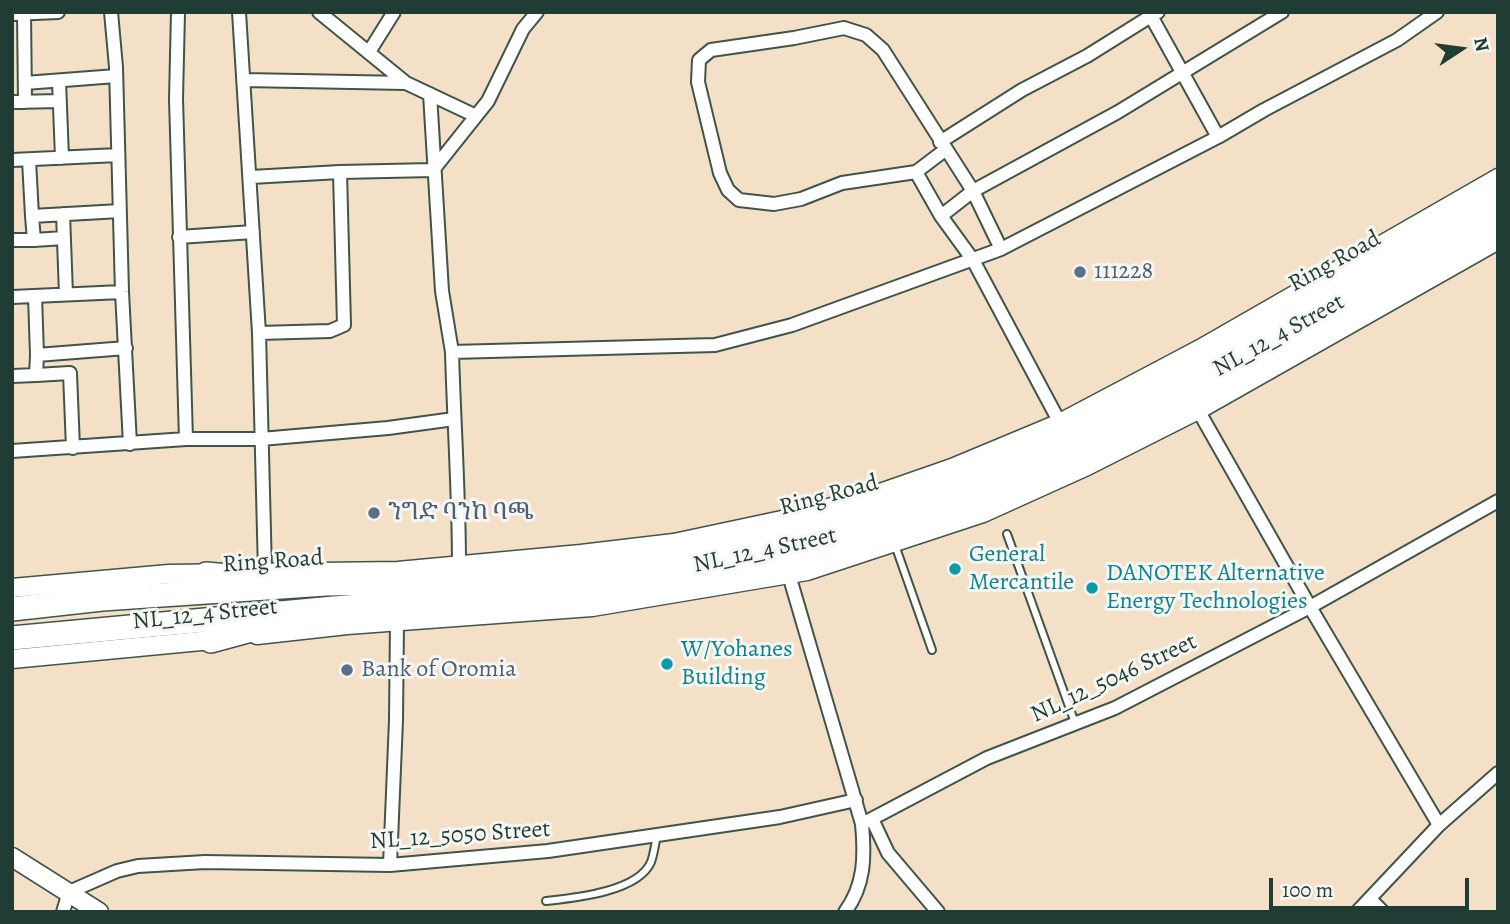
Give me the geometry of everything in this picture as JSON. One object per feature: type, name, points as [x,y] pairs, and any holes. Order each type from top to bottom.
[{"type":"highway","name":"Ring Road","points":[[12,609],[102,599],[326,584],[451,582],[573,573],[734,547],[859,519],[1001,466],[1159,391],[1498,198]]},
{"type":"highway","name":"Ring Road","points":[[12,638],[334,608],[574,593],[753,565],[864,536],[992,492],[1084,450],[1163,410],[1498,220]]},
{"type":"highway","points":[[206,574],[326,584]]},
{"type":"highway","points":[[211,641],[334,608]]},
{"type":"street","points":[[58,12],[18,13],[25,83],[18,102],[61,101]]},
{"type":"street","points":[[111,12],[117,76],[122,292],[130,444]]},
{"type":"street","points":[[178,12],[176,99],[186,439]]},
{"type":"street","points":[[239,12],[259,333],[265,572]]},
{"type":"street","points":[[319,12],[406,83],[476,116]]},
{"type":"street","points":[[369,52],[394,12]]},
{"type":"street","points":[[433,170],[488,101],[523,29],[537,12]]},
{"type":"street","points":[[941,216],[973,191],[1118,112],[1282,12]]},
{"type":"street","points":[[452,352],[715,345],[792,326],[1001,249],[1218,137],[1397,40],[1417,18],[1437,12]]},
{"type":"street","points":[[1001,249],[973,191],[943,146],[883,50],[866,35],[844,28],[711,50],[699,60],[698,82],[720,173],[728,190],[739,200],[774,204],[801,199],[842,183],[915,172],[943,146],[1022,90],[1087,56],[1153,14],[1218,137]]},
{"type":"street","points":[[25,83],[117,76]]},
{"type":"street","points":[[244,80],[406,83]]},
{"type":"street","points":[[59,81],[62,158]]},
{"type":"street","points":[[430,94],[442,291],[452,352],[459,484],[459,565]]},
{"type":"street","points":[[12,160],[118,155]]},
{"type":"street","points":[[29,160],[34,240]]},
{"type":"street","points":[[251,177],[433,170]]},
{"type":"street","points":[[259,333],[330,331],[344,325],[340,172]]},
{"type":"street","points":[[915,172],[941,216],[973,260],[1060,424]]},
{"type":"street","points":[[12,588],[169,574],[398,571],[674,543],[782,520],[875,494],[952,468],[1060,424],[1200,349],[1498,178]]},
{"type":"street","points":[[33,216],[120,211]]},
{"type":"street","points":[[63,214],[66,294]]},
{"type":"street","points":[[179,237],[253,232]]},
{"type":"street","points":[[12,240],[64,238]]},
{"type":"street","name":"NL_12_4 Street","points":[[12,659],[211,641],[291,630],[592,607],[807,572],[983,513],[1087,466],[1198,410],[1498,240]]},
{"type":"street","points":[[12,297],[122,292]]},
{"type":"street","points":[[35,296],[36,375]]},
{"type":"street","points":[[37,355],[126,348]]},
{"type":"street","points":[[70,352],[73,448]]},
{"type":"street","points":[[12,376],[70,373]]},
{"type":"street","points":[[1198,410],[1439,825]]},
{"type":"street","points":[[12,451],[186,439],[261,439],[454,419]]},
{"type":"street","name":"NL_12_5046 Street","points":[[867,821],[987,758],[1115,708],[1310,607],[1498,500]]},
{"type":"street","points":[[789,575],[856,800],[888,853],[938,912]]},
{"type":"street","points":[[390,865],[397,623]]},
{"type":"street","points":[[1357,912],[1439,825],[1498,774]]},
{"type":"street","name":"NL_12_5050 Street","points":[[69,892],[117,871],[162,863],[390,865],[548,851],[780,817],[856,800]]},
{"type":"street","points":[[845,912],[855,899],[861,879],[867,821]]},
{"type":"street","points":[[12,857],[99,912]]},
{"type":"street","points":[[63,912],[69,892]]},
{"type":"street","points":[[1370,899],[1383,912]]},
{"type":"lane","points":[[1007,534],[1075,723]]},
{"type":"lane","points":[[894,543],[933,650]]},
{"type":"lane","points":[[547,901],[591,897],[628,883],[650,864],[657,835]]},
{"type":"place","name":"111228","points":[[1080,272]]},
{"type":"place","name":"ንግድ ባንከ ባጫ","points":[[374,513]]},
{"type":"place","name":"General Mercantile","points":[[955,569]]},
{"type":"place","name":"DANOTEK Alternative Energy Technologies","points":[[1092,588]]},
{"type":"place","name":"W/Yohanes Building","points":[[667,664]]},
{"type":"place","name":"Bank of Oromia","points":[[347,670]]}]
